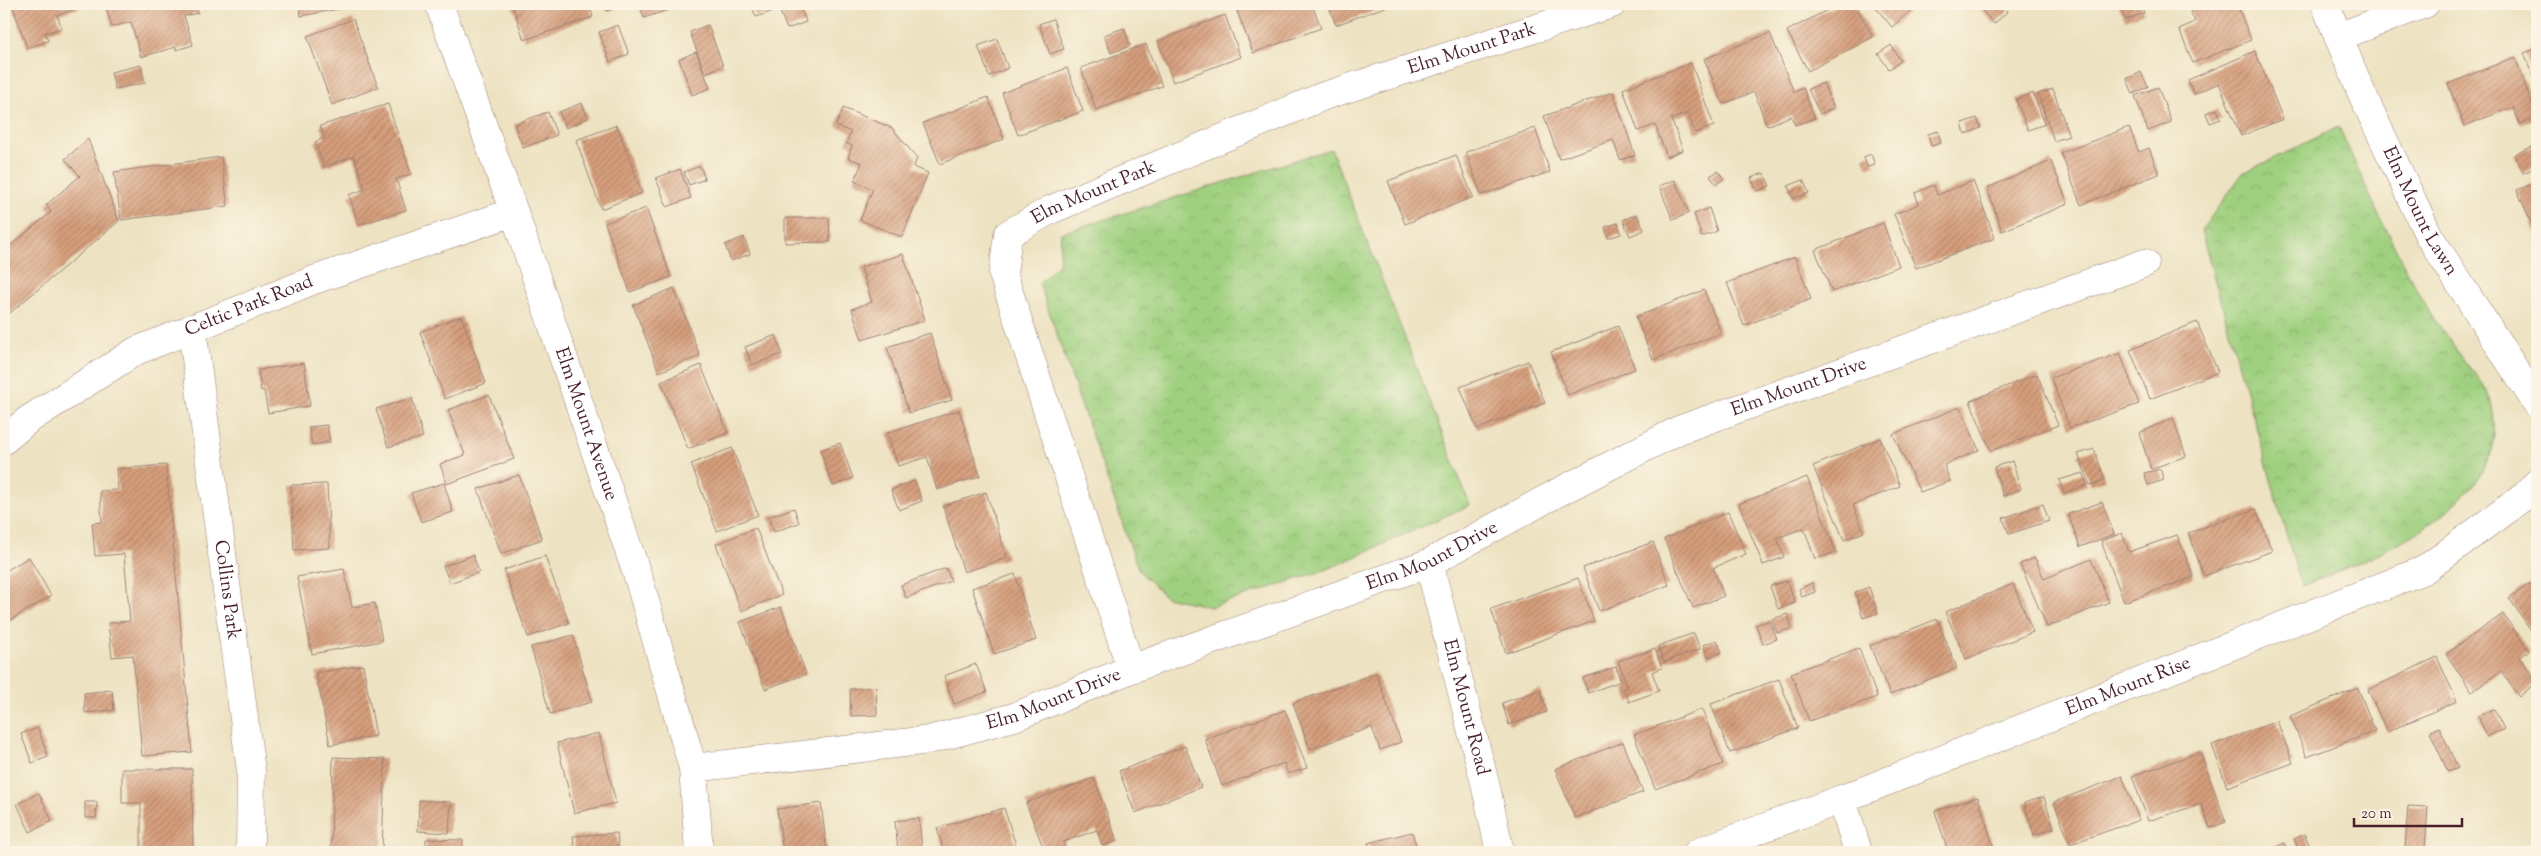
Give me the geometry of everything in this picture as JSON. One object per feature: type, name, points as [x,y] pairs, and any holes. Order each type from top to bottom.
[{"type":"street","name":"Elm Mount Avenue","points":[[439,4],[514,212],[638,580],[693,768],[699,852]]},
{"type":"street","name":"Elm Mount Park","points":[[1131,669],[1003,274],[1008,234],[1050,210],[1324,96],[1612,4]]},
{"type":"street","name":"Elm Mount Lawn","points":[[2325,4],[2362,94],[2429,236],[2537,404]]},
{"type":"street","points":[[2338,37],[2425,4]]},
{"type":"street","name":"Celtic Park Road","points":[[4,440],[28,420],[136,351],[314,280],[514,212]]},
{"type":"street","name":"Elm Mount Drive","points":[[693,768],[929,740],[1014,717],[1131,669],[1430,563],[1557,493],[1678,430],[2145,263]]},
{"type":"street","name":"Collins Park","points":[[192,328],[251,771],[250,852]]},
{"type":"street","name":"Elm Mount Rise","points":[[1698,852],[1842,799],[2424,570],[2526,495],[2537,483]]},
{"type":"street","name":"Elm Mount Road","points":[[1430,563],[1500,852]]},
{"type":"street","points":[[1842,799],[1858,852]]},
{"type":"green space","points":[[2339,127],[2380,218],[2427,307],[2486,389],[2494,431],[2486,464],[2466,493],[2437,518],[2403,540],[2367,559],[2301,586],[2201,231],[2243,173]]},
{"type":"green space","points":[[1331,149],[1470,505],[1328,569],[1211,607],[1166,597],[1139,571],[1039,283],[1059,264],[1061,233]]},
{"type":"building","points":[[12,4],[77,4],[79,8],[57,15],[62,28],[45,33],[48,41],[27,48]]},
{"type":"building","points":[[105,4],[195,4],[198,13],[184,16],[193,45],[176,50],[176,47],[141,57],[131,22],[112,27]]},
{"type":"building","points":[[299,4],[349,4],[349,7],[301,16]]},
{"type":"building","points":[[512,4],[589,4],[593,17],[524,40]]},
{"type":"building","points":[[604,4],[627,4],[607,11]]},
{"type":"building","points":[[639,4],[678,4],[679,6],[644,18]]},
{"type":"building","points":[[751,4],[773,4],[776,10],[756,17]]},
{"type":"building","points":[[777,4],[799,4],[806,22],[787,29]]},
{"type":"building","points":[[1257,4],[1312,4],[1321,28],[1253,53],[1237,11]]},
{"type":"building","points":[[1328,4],[1393,4],[1336,25]]},
{"type":"building","points":[[1839,4],[1855,4],[1873,37],[1808,71],[1787,31]]},
{"type":"building","points":[[1873,4],[1918,4],[1892,27]]},
{"type":"building","points":[[1976,4],[2001,4],[2008,11],[1994,24]]},
{"type":"building","points":[[2118,4],[2141,4],[2144,13],[2125,20]]},
{"type":"building","points":[[2187,4],[2237,4],[2251,40],[2193,63],[2179,29],[2195,22]]},
{"type":"building","points":[[1225,15],[1241,57],[1173,82],[1158,41]]},
{"type":"building","points":[[353,19],[378,87],[332,105],[307,36]]},
{"type":"building","points":[[1053,19],[1064,49],[1050,54],[1039,24]]},
{"type":"building","points":[[618,25],[629,54],[610,62],[599,32]]},
{"type":"building","points":[[708,25],[723,66],[705,73],[690,32]]},
{"type":"building","points":[[1124,28],[1130,46],[1111,53],[1104,35]]},
{"type":"building","points":[[1770,33],[1794,92],[1803,88],[1815,118],[1795,125],[1791,116],[1767,126],[1754,92],[1723,104],[1704,59]]},
{"type":"building","points":[[997,39],[1008,68],[989,76],[978,46]]},
{"type":"building","points":[[1146,44],[1162,86],[1096,110],[1081,68]]},
{"type":"building","points":[[1891,45],[1901,61],[1889,69],[1878,54]]},
{"type":"building","points":[[2537,48],[2537,87],[2524,53]]},
{"type":"building","points":[[2255,51],[2283,119],[2241,136],[2219,83],[2194,94],[2188,80]]},
{"type":"building","points":[[696,52],[710,88],[692,95],[679,59]]},
{"type":"building","points":[[2515,57],[2537,117],[2520,124],[2513,107],[2464,126],[2448,84]]},
{"type":"building","points":[[1691,63],[1714,126],[1695,133],[1688,113],[1671,119],[1683,150],[1667,157],[1655,125],[1638,131],[1623,89]]},
{"type":"building","points":[[141,65],[145,83],[115,89],[111,72]]},
{"type":"building","points":[[1067,68],[1083,111],[1018,135],[1002,93]]},
{"type":"building","points":[[2141,72],[2148,87],[2133,94],[2127,79]]},
{"type":"building","points":[[1823,83],[1834,108],[1820,114],[1808,89]]},
{"type":"building","points":[[2158,87],[2171,122],[2148,131],[2135,96]]},
{"type":"building","points":[[2053,89],[2069,136],[2054,141],[2038,94]]},
{"type":"building","points":[[1613,92],[1635,155],[1620,160],[1613,140],[1559,159],[1544,116]]},
{"type":"building","points":[[2033,93],[2045,124],[2028,130],[2016,99]]},
{"type":"building","points":[[988,97],[1004,139],[940,164],[923,123]]},
{"type":"building","points":[[582,103],[588,118],[566,128],[559,112]]},
{"type":"building","points":[[388,104],[411,174],[396,179],[406,210],[359,225],[349,195],[365,189],[354,156],[324,167],[315,142],[325,138],[320,126]]},
{"type":"building","points":[[843,108],[892,128],[917,158],[914,167],[928,173],[902,237],[860,220],[873,189],[854,181],[862,163],[848,158],[852,146],[846,143],[851,132],[836,126]]},
{"type":"building","points":[[2217,109],[2221,119],[2210,123],[2206,113]]},
{"type":"building","points":[[548,112],[557,135],[523,148],[514,124]]},
{"type":"building","points":[[1977,118],[1981,128],[1965,134],[1962,123]]},
{"type":"building","points":[[617,125],[642,193],[601,209],[576,140]]},
{"type":"building","points":[[2129,127],[2139,152],[2149,148],[2159,174],[2081,205],[2061,153]]},
{"type":"building","points":[[1535,128],[1550,172],[1481,195],[1466,152]]},
{"type":"building","points":[[1938,131],[1941,143],[1931,146],[1928,134]]},
{"type":"building","points":[[88,139],[119,221],[4,318],[4,251],[51,212],[46,205],[80,176],[65,159]]},
{"type":"building","points":[[2537,145],[2537,167],[2523,173],[2515,154]]},
{"type":"building","points":[[1871,154],[1875,165],[1867,167],[1864,157]]},
{"type":"building","points":[[1456,155],[1473,197],[1405,224],[1388,181]]},
{"type":"building","points":[[221,157],[228,206],[121,220],[114,172]]},
{"type":"building","points":[[2051,161],[2068,204],[2002,231],[1987,188]]},
{"type":"building","points":[[700,166],[705,179],[689,185],[684,172]]},
{"type":"building","points":[[680,169],[691,198],[667,207],[656,178]]},
{"type":"building","points":[[1718,171],[1724,179],[1716,184],[1710,176]]},
{"type":"building","points":[[1764,173],[1770,186],[1757,191],[1751,178]]},
{"type":"building","points":[[1675,180],[1689,213],[1673,220],[1659,186]]},
{"type":"building","points":[[1803,180],[1809,193],[1793,199],[1788,186]]},
{"type":"building","points":[[1973,181],[1995,238],[1916,268],[1894,214],[1919,204],[1915,193],[1934,185],[1937,195]]},
{"type":"building","points":[[2537,182],[2537,236],[2517,190]]},
{"type":"building","points":[[646,208],[671,277],[630,292],[605,223]]},
{"type":"building","points":[[1709,208],[1717,231],[1702,237],[1694,214]]},
{"type":"building","points":[[1637,214],[1644,230],[1630,236],[1623,220]]},
{"type":"building","points":[[785,218],[829,218],[830,242],[785,243]]},
{"type":"building","points":[[1618,223],[1621,234],[1608,238],[1605,227]]},
{"type":"building","points":[[1883,223],[1899,266],[1832,292],[1815,250]]},
{"type":"building","points":[[744,237],[750,254],[731,261],[725,245]]},
{"type":"building","points":[[903,254],[925,320],[862,340],[852,309],[872,302],[861,267]]},
{"type":"building","points":[[1795,257],[1811,299],[1744,326],[1727,283]]},
{"type":"building","points":[[674,288],[700,356],[659,372],[633,305]]},
{"type":"building","points":[[1704,290],[1721,333],[1653,360],[1636,317]]},
{"type":"building","points":[[461,316],[486,383],[445,399],[420,332]]},
{"type":"building","points":[[2197,322],[2218,372],[2150,399],[2130,350]]},
{"type":"building","points":[[1618,326],[1635,369],[1568,395],[1551,352]]},
{"type":"building","points":[[930,333],[952,400],[909,413],[887,347]]},
{"type":"building","points":[[776,335],[782,354],[752,365],[745,347]]},
{"type":"building","points":[[2120,353],[2139,404],[2070,428],[2051,378]]},
{"type":"building","points":[[1528,361],[1545,403],[1477,429],[1460,387]]},
{"type":"building","points":[[304,363],[310,406],[268,413],[264,390],[261,391],[258,370]]},
{"type":"building","points":[[701,365],[728,433],[688,449],[661,382]]},
{"type":"building","points":[[2037,374],[2058,425],[1991,451],[1970,401]]},
{"type":"building","points":[[489,395],[514,459],[447,484],[440,464],[465,455],[448,410]]},
{"type":"building","points":[[412,398],[423,437],[388,447],[376,409]]},
{"type":"building","points":[[1960,407],[1979,450],[1944,465],[1950,481],[1920,492],[1893,434]]},
{"type":"building","points":[[959,410],[980,476],[937,490],[927,457],[898,466],[887,433]]},
{"type":"building","points":[[2173,418],[2186,456],[2151,469],[2139,433]]},
{"type":"building","points":[[327,425],[330,442],[312,445],[309,427]]},
{"type":"building","points":[[1880,438],[1900,486],[1853,505],[1864,532],[1844,540],[1813,466]]},
{"type":"building","points":[[840,443],[853,478],[833,486],[820,450]]},
{"type":"building","points":[[732,448],[758,515],[717,531],[691,464]]},
{"type":"building","points":[[2094,449],[2105,480],[2090,485],[2078,454]]},
{"type":"building","points":[[2012,461],[2021,489],[2003,496],[1994,467]]},
{"type":"building","points":[[166,465],[192,752],[142,756],[133,655],[112,657],[108,623],[130,621],[124,554],[95,556],[92,523],[102,522],[100,491],[118,490],[116,469]]},
{"type":"building","points":[[2160,469],[2164,480],[2148,485],[2144,473]]},
{"type":"building","points":[[2083,473],[2087,485],[2064,493],[2059,480]]},
{"type":"building","points":[[519,475],[542,539],[501,554],[478,489]]},
{"type":"building","points":[[1807,477],[1836,552],[1815,559],[1804,528],[1777,538],[1784,557],[1763,565],[1739,504]]},
{"type":"building","points":[[915,481],[922,501],[899,510],[891,490]]},
{"type":"building","points":[[444,483],[453,512],[421,522],[411,493]]},
{"type":"building","points":[[327,484],[330,548],[294,550],[291,485]]},
{"type":"building","points":[[986,492],[1007,558],[964,572],[943,506]]},
{"type":"building","points":[[2102,502],[2114,534],[2080,547],[2068,514]]},
{"type":"building","points":[[2043,504],[2049,521],[2009,534],[2003,518]]},
{"type":"building","points":[[794,508],[799,523],[774,532],[768,517]]},
{"type":"building","points":[[2256,509],[2272,551],[2204,576],[2188,533]]},
{"type":"building","points":[[1728,512],[1746,554],[1713,568],[1724,596],[1693,608],[1664,539]]},
{"type":"building","points":[[756,528],[782,595],[741,611],[716,544]]},
{"type":"building","points":[[2122,533],[2129,552],[2177,535],[2194,577],[2124,602],[2101,541]]},
{"type":"building","points":[[1653,542],[1669,585],[1599,611],[1583,568]]},
{"type":"building","points":[[473,555],[479,572],[450,583],[443,566]]},
{"type":"building","points":[[545,556],[569,623],[528,637],[504,570]]},
{"type":"building","points":[[29,557],[51,596],[4,624],[4,572]]},
{"type":"building","points":[[2035,558],[2044,579],[2091,559],[2109,602],[2047,627],[2020,564]]},
{"type":"building","points":[[946,568],[951,581],[906,598],[901,585]]},
{"type":"building","points":[[344,569],[352,607],[375,603],[382,641],[312,654],[297,577]]},
{"type":"building","points":[[1015,574],[1036,640],[994,654],[972,588]]},
{"type":"building","points":[[1578,578],[1594,621],[1506,653],[1491,609]]},
{"type":"building","points":[[2537,579],[2537,639],[2509,598]]},
{"type":"building","points":[[1787,581],[1795,603],[1778,609],[1770,586]]},
{"type":"building","points":[[1812,583],[1815,592],[1802,597],[1799,589]]},
{"type":"building","points":[[2013,584],[2033,632],[1966,659],[1945,612]]},
{"type":"building","points":[[1869,587],[1878,613],[1863,618],[1855,592]]},
{"type":"building","points":[[781,607],[806,674],[765,689],[740,622]]},
{"type":"building","points":[[1788,614],[1792,628],[1777,633],[1772,619]]},
{"type":"building","points":[[2503,614],[2529,651],[2520,657],[2537,682],[2519,697],[2501,671],[2472,692],[2446,654]]},
{"type":"building","points":[[1937,619],[1957,668],[1890,695],[1870,646]]},
{"type":"building","points":[[1770,620],[1777,639],[1763,644],[1756,625]]},
{"type":"building","points":[[1694,633],[1700,649],[1664,662],[1658,646]]},
{"type":"building","points":[[573,635],[592,702],[550,714],[531,647]]},
{"type":"building","points":[[1717,640],[1722,652],[1708,657],[1703,645]]},
{"type":"building","points":[[1859,648],[1877,697],[1809,721],[1791,673]]},
{"type":"building","points":[[1655,649],[1662,668],[1652,672],[1659,691],[1629,702],[1624,689],[1628,688],[1618,661]]},
{"type":"building","points":[[2437,657],[2457,701],[2387,732],[2368,690]]},
{"type":"building","points":[[976,664],[987,692],[954,704],[944,676]]},
{"type":"building","points":[[363,665],[376,736],[330,745],[316,673]]},
{"type":"building","points":[[1616,667],[1621,681],[1588,693],[1583,678]]},
{"type":"building","points":[[1376,673],[1401,742],[1380,750],[1372,727],[1310,749],[1293,703]]},
{"type":"building","points":[[1779,679],[1798,728],[1730,753],[1711,704]]},
{"type":"building","points":[[876,687],[877,715],[851,716],[850,689]]},
{"type":"building","points":[[2358,688],[2375,731],[2307,757],[2290,716]]},
{"type":"building","points":[[112,690],[114,710],[85,713],[84,693]]},
{"type":"building","points":[[1540,690],[1547,712],[1509,725],[1502,703]]},
{"type":"building","points":[[1702,709],[1723,764],[1655,789],[1634,735]]},
{"type":"building","points":[[2494,709],[2504,729],[2487,737],[2478,716]]},
{"type":"building","points":[[1285,710],[1307,768],[1288,774],[1284,763],[1222,786],[1205,739]]},
{"type":"building","points":[[2277,721],[2293,763],[2227,787],[2212,745]]},
{"type":"building","points":[[2439,727],[2458,768],[2448,772],[2430,732]]},
{"type":"building","points":[[38,728],[48,757],[32,763],[21,734]]},
{"type":"building","points":[[599,733],[616,803],[574,813],[557,743]]},
{"type":"building","points":[[1623,742],[1643,792],[1575,818],[1555,769]]},
{"type":"building","points":[[1185,746],[1201,787],[1135,813],[1119,771]]},
{"type":"building","points":[[2200,752],[2226,822],[2210,828],[2201,804],[2148,821],[2132,776]]},
{"type":"building","points":[[333,757],[385,759],[382,852],[331,852]]},
{"type":"building","points":[[122,769],[192,769],[193,852],[141,852],[141,803],[122,803]]},
{"type":"building","points":[[2122,776],[2139,820],[2070,844],[2054,802]]},
{"type":"building","points":[[1094,778],[1117,841],[1102,846],[1097,830],[1063,842],[1067,852],[1045,852],[1026,803]]},
{"type":"building","points":[[39,793],[52,821],[30,832],[17,804]]},
{"type":"building","points":[[1978,797],[1995,852],[1948,852],[1935,811]]},
{"type":"building","points":[[2044,797],[2054,828],[2034,835],[2024,803]]},
{"type":"building","points":[[419,800],[451,802],[449,833],[418,831]]},
{"type":"building","points":[[85,802],[97,802],[96,818],[85,818]]},
{"type":"building","points":[[821,803],[827,852],[783,852],[777,809]]},
{"type":"building","points":[[2408,806],[2428,807],[2425,849],[2405,848]]},
{"type":"building","points":[[1004,808],[1018,852],[944,852],[937,828]]},
{"type":"building","points":[[919,818],[922,850],[898,852],[895,821]]},
{"type":"building","points":[[1412,832],[1418,852],[1371,852],[1368,843]]},
{"type":"building","points":[[617,833],[619,852],[575,852],[573,836]]},
{"type":"building","points":[[2304,834],[2313,851],[2311,852],[2300,852],[2294,839]]},
{"type":"building","points":[[426,839],[463,840],[463,852],[426,852]]},
{"type":"building","points":[[2284,843],[2289,852],[2266,852]]}]
